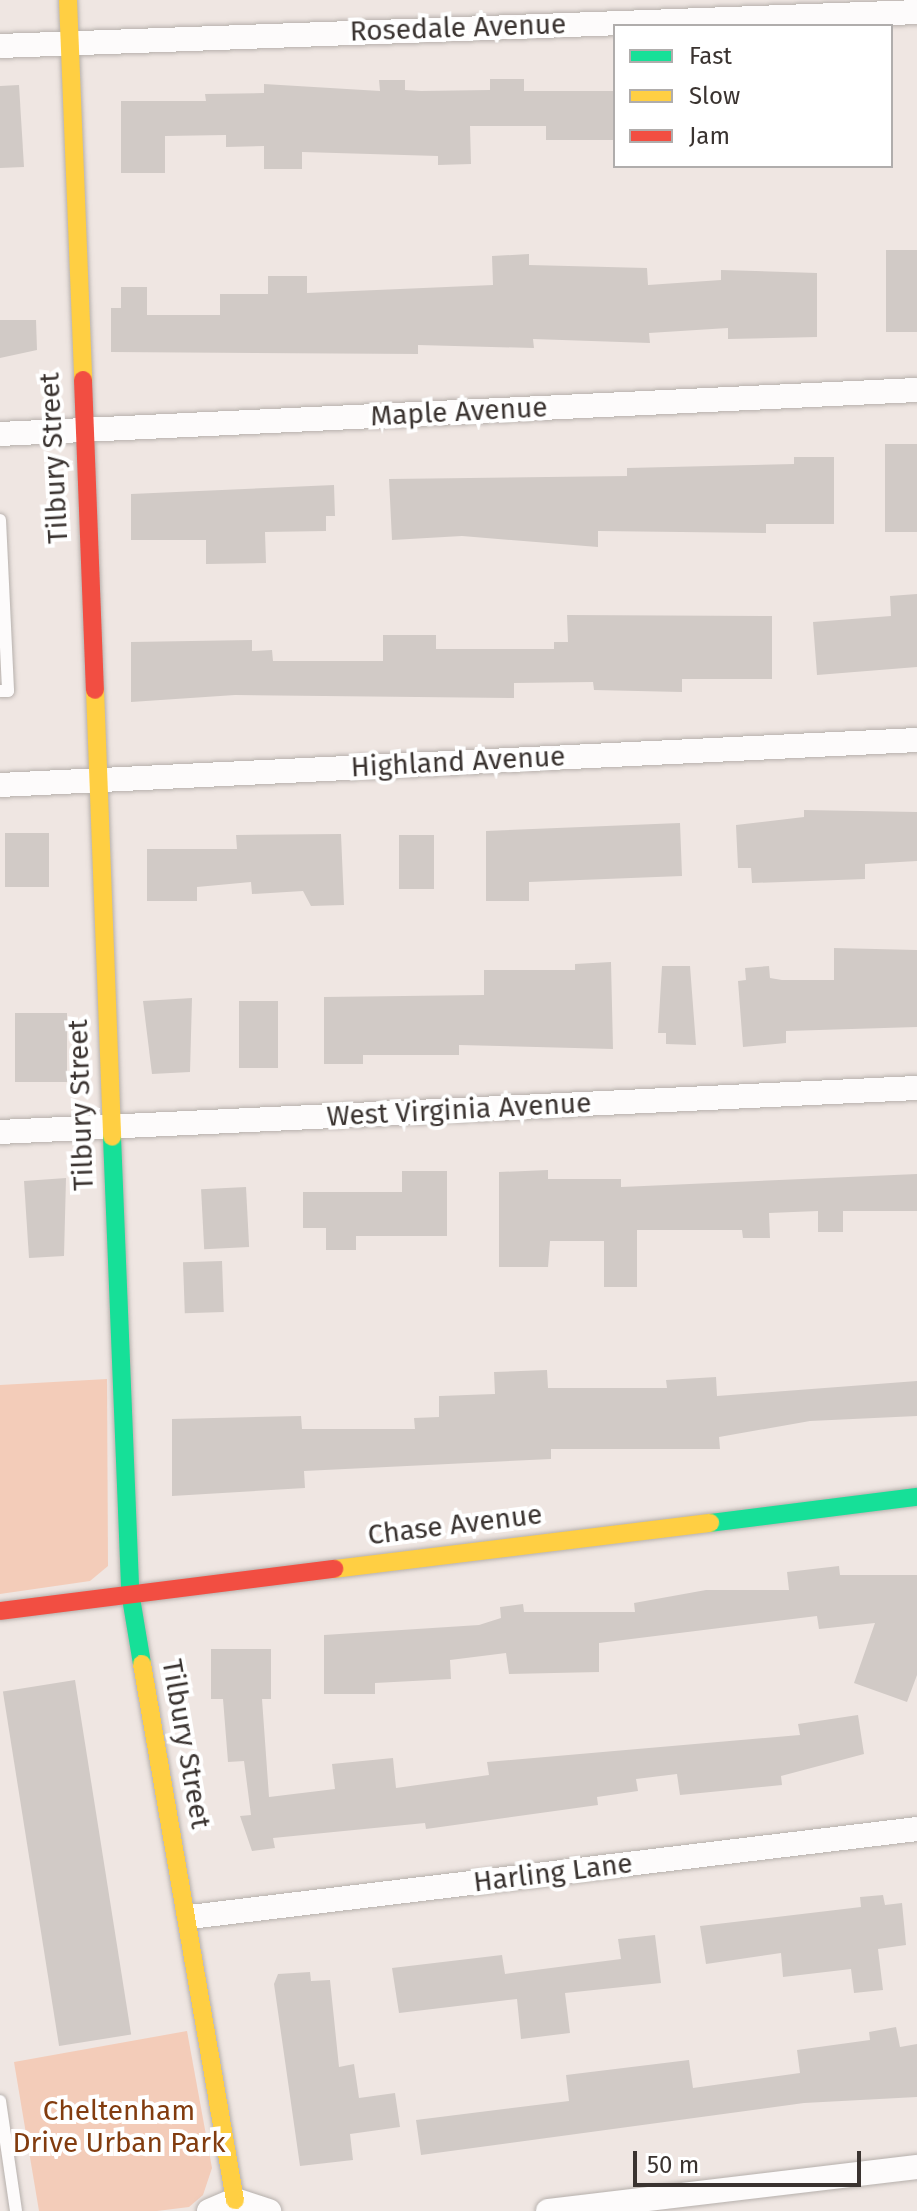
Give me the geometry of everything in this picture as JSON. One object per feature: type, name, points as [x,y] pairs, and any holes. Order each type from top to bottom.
[{"type":"street","name":"Tilbury Street","points":[[68,0],[81,431],[99,779],[108,1127],[130,1592],[190,1917],[235,2200]]},
{"type":"street","name":"Rosedale Avenue","points":[[0,46],[917,12]]},
{"type":"street","name":"Maple Avenue","points":[[0,434],[917,390]]},
{"type":"street","name":"Highland Avenue","points":[[0,785],[917,740]]},
{"type":"street","name":"West Virginia Avenue","points":[[0,1132],[917,1088]]},
{"type":"street","name":"Chase Avenue","points":[[0,1611],[130,1592],[917,1497]]},
{"type":"street","name":"Harling Lane","points":[[190,1917],[917,1829]]},
{"type":"street","points":[[548,2211],[917,2167]]},
{"type":"street","points":[[209,2211],[235,2200],[269,2211]]},
{"type":"lane","points":[[0,520],[8,691],[0,691]]},
{"type":"lane","points":[[0,2101],[16,2211]]},
{"type":"green space","points":[[107,1379],[108,1566],[90,1581],[0,1594],[0,1385]]},
{"type":"green space","name":"Cheltenham Drive Urban Park","points":[[187,2031],[212,2168],[203,2195],[189,2207],[157,2211],[39,2211],[14,2062]]},
{"type":"building","points":[[490,79],[524,79],[524,91],[613,91],[613,140],[546,140],[546,126],[470,126],[471,164],[438,165],[438,156],[302,152],[302,169],[264,169],[264,146],[226,147],[226,135],[165,136],[165,173],[121,173],[121,101],[206,101],[205,94],[264,93],[264,84],[380,91],[379,80],[405,80],[405,90],[490,90]]},
{"type":"building","points":[[19,85],[24,167],[0,168],[0,86]]},
{"type":"building","points":[[886,250],[917,250],[917,332],[886,332]]},
{"type":"building","points":[[529,254],[529,265],[647,268],[648,285],[721,280],[721,270],[817,273],[817,337],[728,339],[728,328],[649,333],[650,343],[533,339],[534,348],[418,345],[418,354],[111,352],[111,308],[121,308],[121,287],[147,287],[147,315],[220,315],[220,294],[268,294],[268,276],[307,276],[307,293],[493,285],[492,256]]},
{"type":"building","points":[[0,320],[36,320],[37,350],[0,358]]},
{"type":"building","points":[[885,444],[917,444],[917,532],[885,532]]},
{"type":"building","points":[[794,457],[834,457],[834,524],[766,524],[766,533],[598,531],[598,547],[462,536],[392,540],[389,479],[627,476],[627,468],[794,464]]},
{"type":"building","points":[[334,485],[335,516],[326,516],[326,531],[265,532],[266,563],[206,564],[206,540],[131,540],[131,494]]},
{"type":"building","points":[[917,594],[917,667],[817,675],[813,622],[891,616],[890,596]]},
{"type":"building","points":[[567,615],[772,616],[772,679],[682,679],[682,692],[594,690],[593,682],[514,683],[514,698],[235,695],[131,702],[131,642],[252,640],[252,651],[272,650],[273,661],[383,661],[383,635],[436,635],[436,649],[554,649],[554,642],[568,642]]},
{"type":"building","points":[[804,810],[917,812],[917,861],[865,864],[865,879],[752,883],[751,868],[738,868],[736,825],[804,817]]},
{"type":"building","points":[[680,823],[682,876],[529,882],[529,901],[486,901],[486,831]]},
{"type":"building","points":[[5,833],[49,833],[49,887],[5,887]]},
{"type":"building","points":[[341,834],[344,905],[311,906],[303,891],[252,894],[251,882],[197,887],[197,901],[147,901],[147,849],[237,849],[236,835]]},
{"type":"building","points":[[399,835],[434,835],[434,889],[399,889]]},
{"type":"building","points":[[834,948],[917,950],[917,1027],[786,1031],[786,1043],[743,1047],[738,981],[746,980],[745,968],[769,966],[770,978],[782,980],[834,980]]},
{"type":"building","points":[[611,962],[613,1049],[459,1045],[459,1055],[363,1055],[363,1064],[324,1064],[324,997],[484,995],[484,970],[575,970],[575,964]]},
{"type":"building","points":[[662,966],[690,966],[696,1045],[666,1044],[666,1033],[658,1033]]},
{"type":"building","points":[[192,998],[190,1072],[152,1074],[143,1001]]},
{"type":"building","points":[[239,1001],[278,1001],[278,1068],[239,1068]]},
{"type":"building","points":[[15,1013],[67,1013],[67,1082],[15,1082]]},
{"type":"building","points":[[548,1170],[548,1179],[621,1179],[621,1187],[917,1174],[917,1211],[843,1211],[843,1232],[818,1232],[818,1211],[769,1213],[770,1238],[743,1238],[742,1230],[637,1230],[637,1287],[604,1287],[604,1241],[550,1241],[548,1267],[499,1267],[499,1172]]},
{"type":"building","points":[[402,1171],[447,1171],[447,1236],[356,1236],[356,1250],[326,1250],[326,1228],[303,1228],[303,1192],[402,1192]]},
{"type":"building","points":[[66,1178],[64,1256],[29,1258],[24,1181]]},
{"type":"building","points":[[246,1187],[249,1247],[204,1249],[201,1189]]},
{"type":"building","points":[[222,1261],[224,1312],[185,1313],[183,1262]]},
{"type":"building","points":[[547,1370],[548,1388],[667,1388],[666,1380],[716,1377],[717,1396],[917,1381],[917,1416],[810,1421],[719,1437],[720,1449],[551,1449],[551,1459],[304,1471],[305,1488],[172,1496],[172,1419],[301,1416],[302,1429],[415,1429],[414,1418],[439,1417],[439,1396],[495,1394],[494,1372]]},
{"type":"building","points":[[839,1566],[840,1575],[917,1575],[917,1675],[907,1702],[854,1683],[875,1623],[819,1629],[817,1616],[599,1643],[599,1672],[509,1674],[506,1653],[450,1660],[451,1679],[375,1683],[375,1694],[324,1694],[324,1635],[479,1625],[501,1618],[500,1607],[523,1604],[524,1612],[635,1612],[634,1603],[706,1590],[789,1590],[787,1572]]},
{"type":"building","points":[[211,1649],[271,1649],[271,1699],[262,1699],[269,1797],[335,1789],[332,1764],[393,1758],[396,1788],[489,1775],[487,1762],[800,1735],[798,1724],[858,1715],[864,1754],[781,1776],[782,1785],[680,1795],[677,1774],[636,1779],[638,1791],[597,1797],[598,1805],[426,1829],[425,1823],[273,1838],[275,1848],[252,1851],[240,1816],[251,1815],[244,1761],[228,1762],[223,1699],[211,1699]]},
{"type":"building","points":[[75,1680],[131,2035],[59,2046],[3,1691]]},
{"type":"building","points":[[883,1895],[885,1905],[902,1903],[906,1945],[878,1949],[883,1990],[854,1993],[851,1969],[783,1977],[781,1953],[706,1964],[700,1926],[861,1907],[860,1897]]},
{"type":"building","points":[[655,1935],[661,1983],[565,1993],[570,2033],[521,2039],[517,1999],[399,2013],[392,1968],[502,1955],[505,1974],[621,1959],[618,1939]]},
{"type":"building","points":[[310,1972],[311,1981],[330,1980],[339,2067],[354,2064],[359,2098],[395,2093],[400,2127],[350,2134],[353,2160],[300,2166],[274,1984],[278,1974]]},
{"type":"building","points":[[896,2027],[900,2047],[917,2044],[917,2097],[804,2103],[421,2155],[416,2120],[569,2101],[566,2075],[689,2060],[693,2088],[800,2073],[797,2050],[870,2040],[869,2032]]},
{"type":"traffic: fast","points":[[112,1137],[130,1592],[142,1664]]},
{"type":"traffic: fast","points":[[710,1523],[917,1497]]},
{"type":"traffic: slow","points":[[68,0],[83,380]]},
{"type":"traffic: slow","points":[[95,690],[112,1137]]},
{"type":"traffic: slow","points":[[334,1569],[710,1523]]},
{"type":"traffic: slow","points":[[142,1664],[235,2200]]},
{"type":"traffic: jam","points":[[83,380],[95,690]]},
{"type":"traffic: jam","points":[[0,1611],[334,1569]]}]
